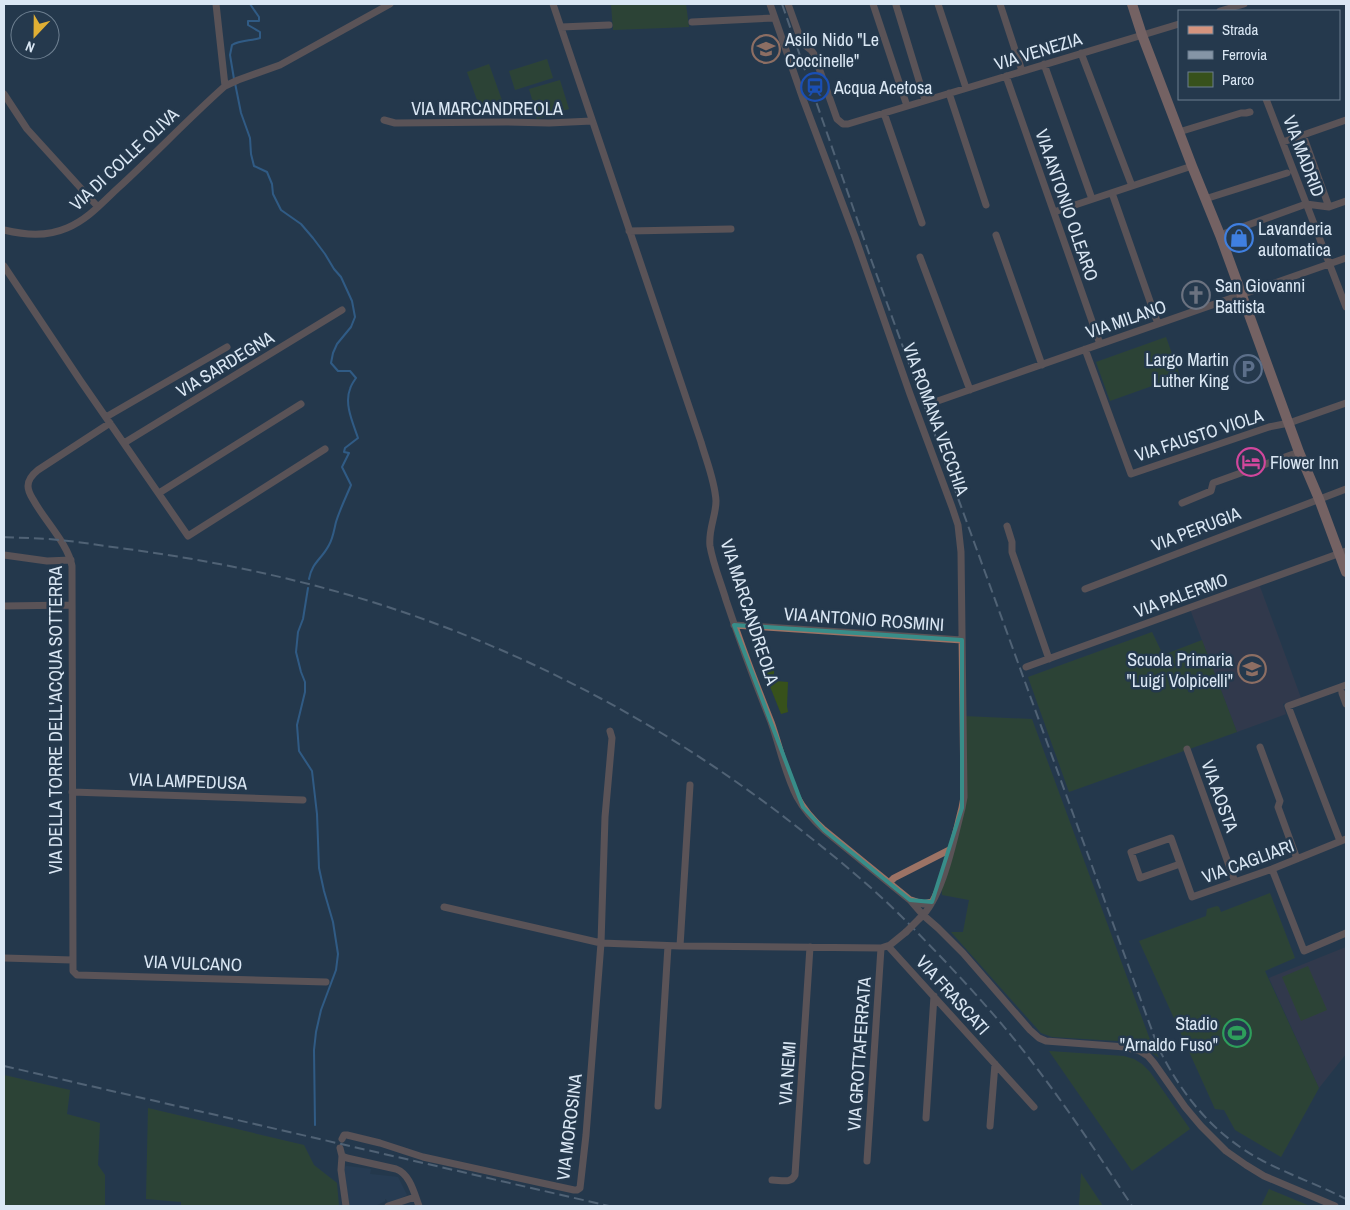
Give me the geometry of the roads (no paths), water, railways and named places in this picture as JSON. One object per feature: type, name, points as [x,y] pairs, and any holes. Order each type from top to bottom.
[{"type":"street","points":[[216,4],[232,83],[280,65],[390,4]]},
{"type":"street","name":"VIA MARCANDREOLA","points":[[553,4],[701,442],[714,486],[716,502],[710,527],[710,544],[721,584],[792,784],[807,813],[821,827],[910,900],[921,917],[957,947],[1039,1038],[1052,1042],[1125,1047],[1140,1051],[1154,1063],[1200,1126],[1226,1151],[1264,1176],[1336,1206]]},
{"type":"street","name":"VIA ROMANA VECCHIA","points":[[770,4],[956,517],[960,543],[964,794],[943,877],[932,902],[921,917]]},
{"type":"street","name":"VIA VENEZIA","points":[[788,4],[802,43],[814,54],[837,119],[843,124],[1178,24]]},
{"type":"street","points":[[873,4],[906,106]]},
{"type":"street","points":[[938,4],[966,88]]},
{"type":"street","points":[[1000,4],[1022,71]]},
{"type":"street","points":[[1132,4],[1142,35],[1242,294],[1299,452],[1343,552],[1346,572]]},
{"type":"street","points":[[1231,8],[1244,4]]},
{"type":"street","points":[[896,5],[925,100]]},
{"type":"street","points":[[692,22],[774,18]]},
{"type":"street","points":[[561,27],[608,25]]},
{"type":"street","points":[[1081,53],[1132,186]]},
{"type":"street","points":[[1044,64],[1092,199]]},
{"type":"street","name":"VIA ANTONIO OLEARO","points":[[1006,76],[1100,344]]},
{"type":"street","name":"VIA DI COLLE OLIVA","points":[[4,230],[36,235],[53,233],[80,222],[232,83]]},
{"type":"street","points":[[949,93],[986,205]]},
{"type":"street","points":[[4,94],[27,129],[98,207]]},
{"type":"street","name":"VIA MADRID","points":[[1266,100],[1346,308]]},
{"type":"street","points":[[1179,132],[1250,112]]},
{"type":"street","points":[[884,113],[922,223]]},
{"type":"street","name":"VIA MARCANDREOLA","points":[[384,120],[394,123],[549,123],[592,121]]},
{"type":"street","points":[[1283,142],[1346,120]]},
{"type":"street","name":"VIA MADRID","points":[[1303,135],[1329,206]]},
{"type":"street","points":[[1054,212],[1192,166]]},
{"type":"street","points":[[1205,199],[1287,172]]},
{"type":"street","points":[[1112,193],[1158,324]]},
{"type":"street","points":[[1220,236],[1306,204],[1329,206],[1346,201]]},
{"type":"street","points":[[629,231],[731,229]]},
{"type":"street","points":[[996,235],[1042,364]]},
{"type":"street","points":[[920,257],[970,390]]},
{"type":"street","name":"VIA MILANO","points":[[932,403],[1346,258]]},
{"type":"street","points":[[4,266],[188,536],[325,448]]},
{"type":"street","name":"VIA SARDEGNA","points":[[124,443],[342,310]]},
{"type":"street","name":"VIA DELLA TORRE DELL'ACQUA SOTTERRA","points":[[72,960],[72,566],[71,560],[62,544],[30,494],[28,488],[29,480],[38,470],[108,420],[227,347]]},
{"type":"street","name":"VIA FAUSTO VIOLA","points":[[1085,349],[1131,474],[1270,427],[1290,423]]},
{"type":"street","points":[[1290,423],[1346,403]]},
{"type":"street","points":[[159,493],[302,404]]},
{"type":"street","points":[[1182,503],[1211,491],[1213,483],[1299,452]]},
{"type":"street","points":[[1319,499],[1346,488]]},
{"type":"street","name":"VIA PERUGIA","points":[[1085,588],[1319,499]]},
{"type":"street","points":[[1006,526],[1012,542],[1012,552],[1049,659]]},
{"type":"street","name":"VIA PALERMO","points":[[1026,667],[1343,552]]},
{"type":"street","points":[[4,555],[46,561],[71,560]]},
{"type":"street","points":[[4,606],[72,605]]},
{"type":"street","name":"VIA ANTONIO ROSMINI","points":[[734,625],[962,640]]},
{"type":"street","points":[[1343,840],[1288,706],[1346,686]]},
{"type":"street","points":[[1342,693],[1346,704]]},
{"type":"street","name":"VIA MOROSINA","points":[[342,1139],[344,1135],[347,1135],[423,1157],[565,1188],[579,1189],[586,1134],[601,943],[606,817],[612,738],[610,731]]},
{"type":"street","points":[[1260,746],[1280,801],[1278,807],[1297,859]]},
{"type":"street","name":"VIA AOSTA","points":[[1187,749],[1235,882]]},
{"type":"street","points":[[680,946],[690,785]]},
{"type":"street","name":"VIA LAMPEDUSA","points":[[72,792],[303,800]]},
{"type":"street","name":"VIA CAGLIARI","points":[[1180,864],[1140,878],[1132,852],[1171,838],[1192,897],[1272,869],[1343,840]]},
{"type":"street","points":[[890,882],[894,878],[951,849]]},
{"type":"street","points":[[1272,869],[1304,951],[1346,933]]},
{"type":"street","points":[[910,900],[920,903],[932,902]]},
{"type":"street","points":[[444,907],[601,943],[668,946],[885,947],[906,932],[921,917]]},
{"type":"street","points":[[658,1106],[668,946]]},
{"type":"street","name":"VIA NEMI","points":[[772,1180],[790,1181],[795,1175],[810,947]]},
{"type":"street","name":"VIA FRASCATI","points":[[885,947],[934,996],[1034,1107]]},
{"type":"street","name":"VIA GROTTAFERRATA","points":[[867,1161],[885,947]]},
{"type":"street","points":[[4,958],[72,960]]},
{"type":"street","name":"VIA VULCANO","points":[[72,960],[73,971],[78,975],[326,982]]},
{"type":"street","points":[[926,1118],[934,996]]},
{"type":"street","points":[[990,1126],[995,1064]]},
{"type":"street","points":[[340,1148],[346,1206]]},
{"type":"street","points":[[342,1156],[400,1170],[408,1178],[419,1206]]},
{"type":"street","points":[[388,1206],[415,1197]]},
{"type":"waterway","points":[[234,79],[230,55],[232,45],[260,38],[260,32],[248,25],[248,21],[259,21],[259,17],[250,4]]},
{"type":"waterway","points":[[235,83],[241,113],[250,138],[254,166],[267,172],[272,184],[273,194],[281,210],[301,224],[341,277],[352,301],[355,317],[351,327],[337,344],[331,363],[338,371],[350,371],[356,378],[350,388],[348,401],[358,438],[345,448],[344,452],[349,453],[342,467],[351,485],[330,542],[312,568],[309,579]]},
{"type":"waterway","points":[[308,588],[303,619],[298,632],[296,652],[305,682],[305,692],[297,725],[299,751],[312,771],[317,814],[319,868],[333,922],[338,954],[336,970],[321,1010],[316,1032],[314,1050],[315,1125]]},
{"type":"railway","points":[[782,4],[872,262],[1158,1047],[1189,1098],[1201,1113],[1229,1139],[1263,1161],[1346,1199]]},
{"type":"railway","points":[[4,537],[67,541],[183,557],[322,587],[408,614],[467,636],[524,660],[636,718],[690,751],[792,823],[823,847],[897,912],[941,957],[1013,1037],[1094,1148],[1132,1206]]},
{"type":"railway","points":[[4,1066],[609,1206]]},
{"type":"place","name":"Asilo Nido \"Le Coccinelle\"","points":[[766,49]]},
{"type":"place","name":"Acqua Acetosa","points":[[815,87]]},
{"type":"place","name":"Lavanderia automatica","points":[[1239,238]]},
{"type":"place","name":"San Giovanni Battista","points":[[1196,295]]},
{"type":"place","name":"Largo Martin Luther King","points":[[1248,369]]},
{"type":"place","name":"Flower Inn","points":[[1251,462]]},
{"type":"place","name":"Scuola Primaria \"Luigi Volpicelli\"","points":[[1252,669]]},
{"type":"place","name":"Stadio \"Arnaldo Fuso\"","points":[[1237,1033]]}]
